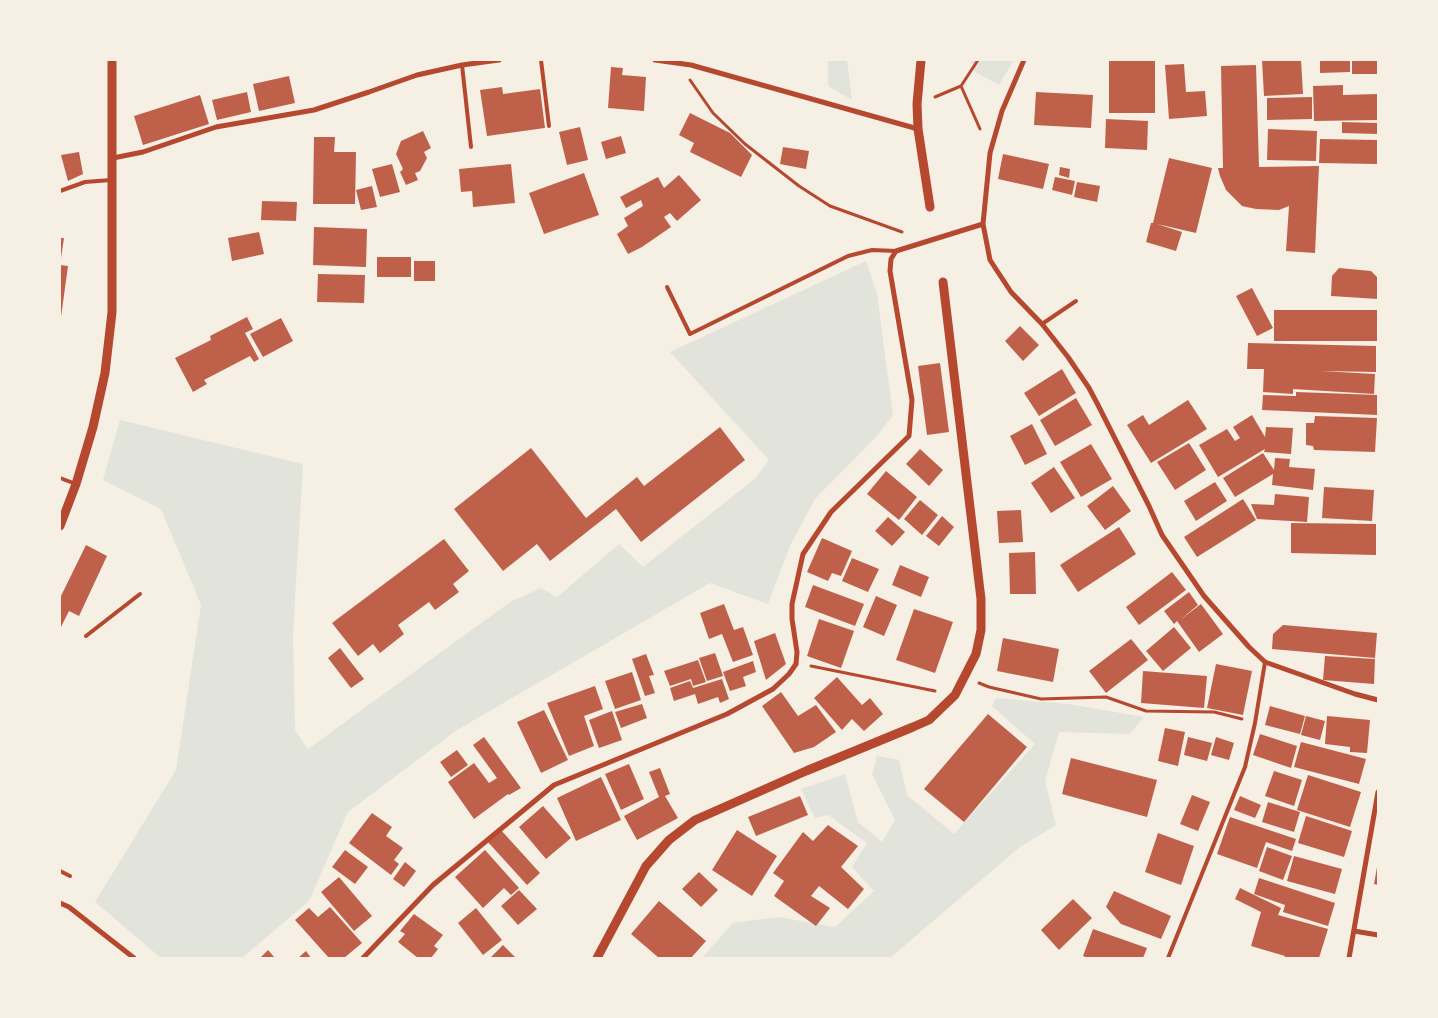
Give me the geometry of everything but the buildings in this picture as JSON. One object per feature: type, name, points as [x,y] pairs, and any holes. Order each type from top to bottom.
[{"type":"street","points":[[60,526],[76,484],[92,427],[105,373],[112,312],[112,60]]},
{"type":"street","points":[[113,158],[143,152],[216,127],[314,110],[418,75],[462,65],[498,60]]},
{"type":"street","points":[[655,60],[692,65],[918,129]]},
{"type":"street","points":[[920,60],[917,104],[918,129],[930,207]]},
{"type":"street","points":[[1024,60],[1002,111],[990,153],[983,224],[990,260],[1011,292],[1042,324],[1068,357],[1088,388],[1162,535],[1204,596],[1249,647],[1265,662],[1355,694],[1378,700]]},
{"type":"street","points":[[363,958],[433,885],[554,785],[727,714],[773,689],[790,674],[796,664],[797,652],[792,619],[792,604],[803,554],[831,512],[909,436],[912,400],[890,271],[890,259],[896,251],[983,224]]},
{"type":"street","points":[[597,958],[646,866],[669,840],[695,820],[929,720],[956,695],[976,654],[981,630],[981,599],[943,282]]},
{"type":"street","points":[[1349,958],[1378,792]]},
{"type":"street","points":[[60,902],[134,958]]},
{"type":"street","points":[[1354,931],[1378,935]]},
{"type":"lane","points":[[541,60],[549,126]]},
{"type":"lane","points":[[462,65],[471,147]]},
{"type":"lane","points":[[60,191],[85,182],[113,180]]},
{"type":"lane","points":[[667,288],[690,334],[848,256],[872,250],[896,251]]},
{"type":"lane","points":[[1042,324],[1076,301]]},
{"type":"lane","points":[[60,478],[76,484]]},
{"type":"lane","points":[[86,636],[140,594]]},
{"type":"lane","points":[[1168,958],[1246,767],[1265,662]]},
{"type":"lane","points":[[60,872],[70,876]]},
{"type":"path","points":[[917,104],[961,86],[978,60]]},
{"type":"path","points":[[678,64],[713,113],[745,144],[799,186],[830,206],[927,242]]},
{"type":"path","points":[[961,86],[990,153]]},
{"type":"path","points":[[796,664],[935,691],[940,684],[956,695]]},
{"type":"path","points":[[976,688],[978,683],[1041,698],[1106,697],[1146,711],[1214,712],[1255,723]]},
{"type":"shaded area","points":[[828,60],[847,60],[852,100],[828,86]]},
{"type":"shaded area","points":[[970,60],[1014,60],[999,85],[975,72]]},
{"type":"shaded area","points":[[866,261],[877,294],[893,415],[878,435],[815,499],[790,546],[768,604],[710,583],[457,730],[348,812],[309,901],[242,958],[161,958],[95,902],[176,770],[201,605],[161,509],[103,480],[120,420],[303,464],[293,635],[295,730],[308,749],[510,602],[541,588],[557,597],[619,544],[643,567],[756,478],[769,460],[670,352]]},
{"type":"shaded area","points":[[996,698],[1068,704],[1144,717],[1130,734],[1059,732],[1045,781],[1056,825],[1020,847],[890,958],[702,958],[733,923],[778,917],[835,927],[874,891],[852,867],[867,843],[828,815],[815,818],[801,789],[845,774],[858,822],[882,842],[895,820],[872,774],[877,756],[899,760],[907,795],[954,834],[1035,744],[992,706]]}]
